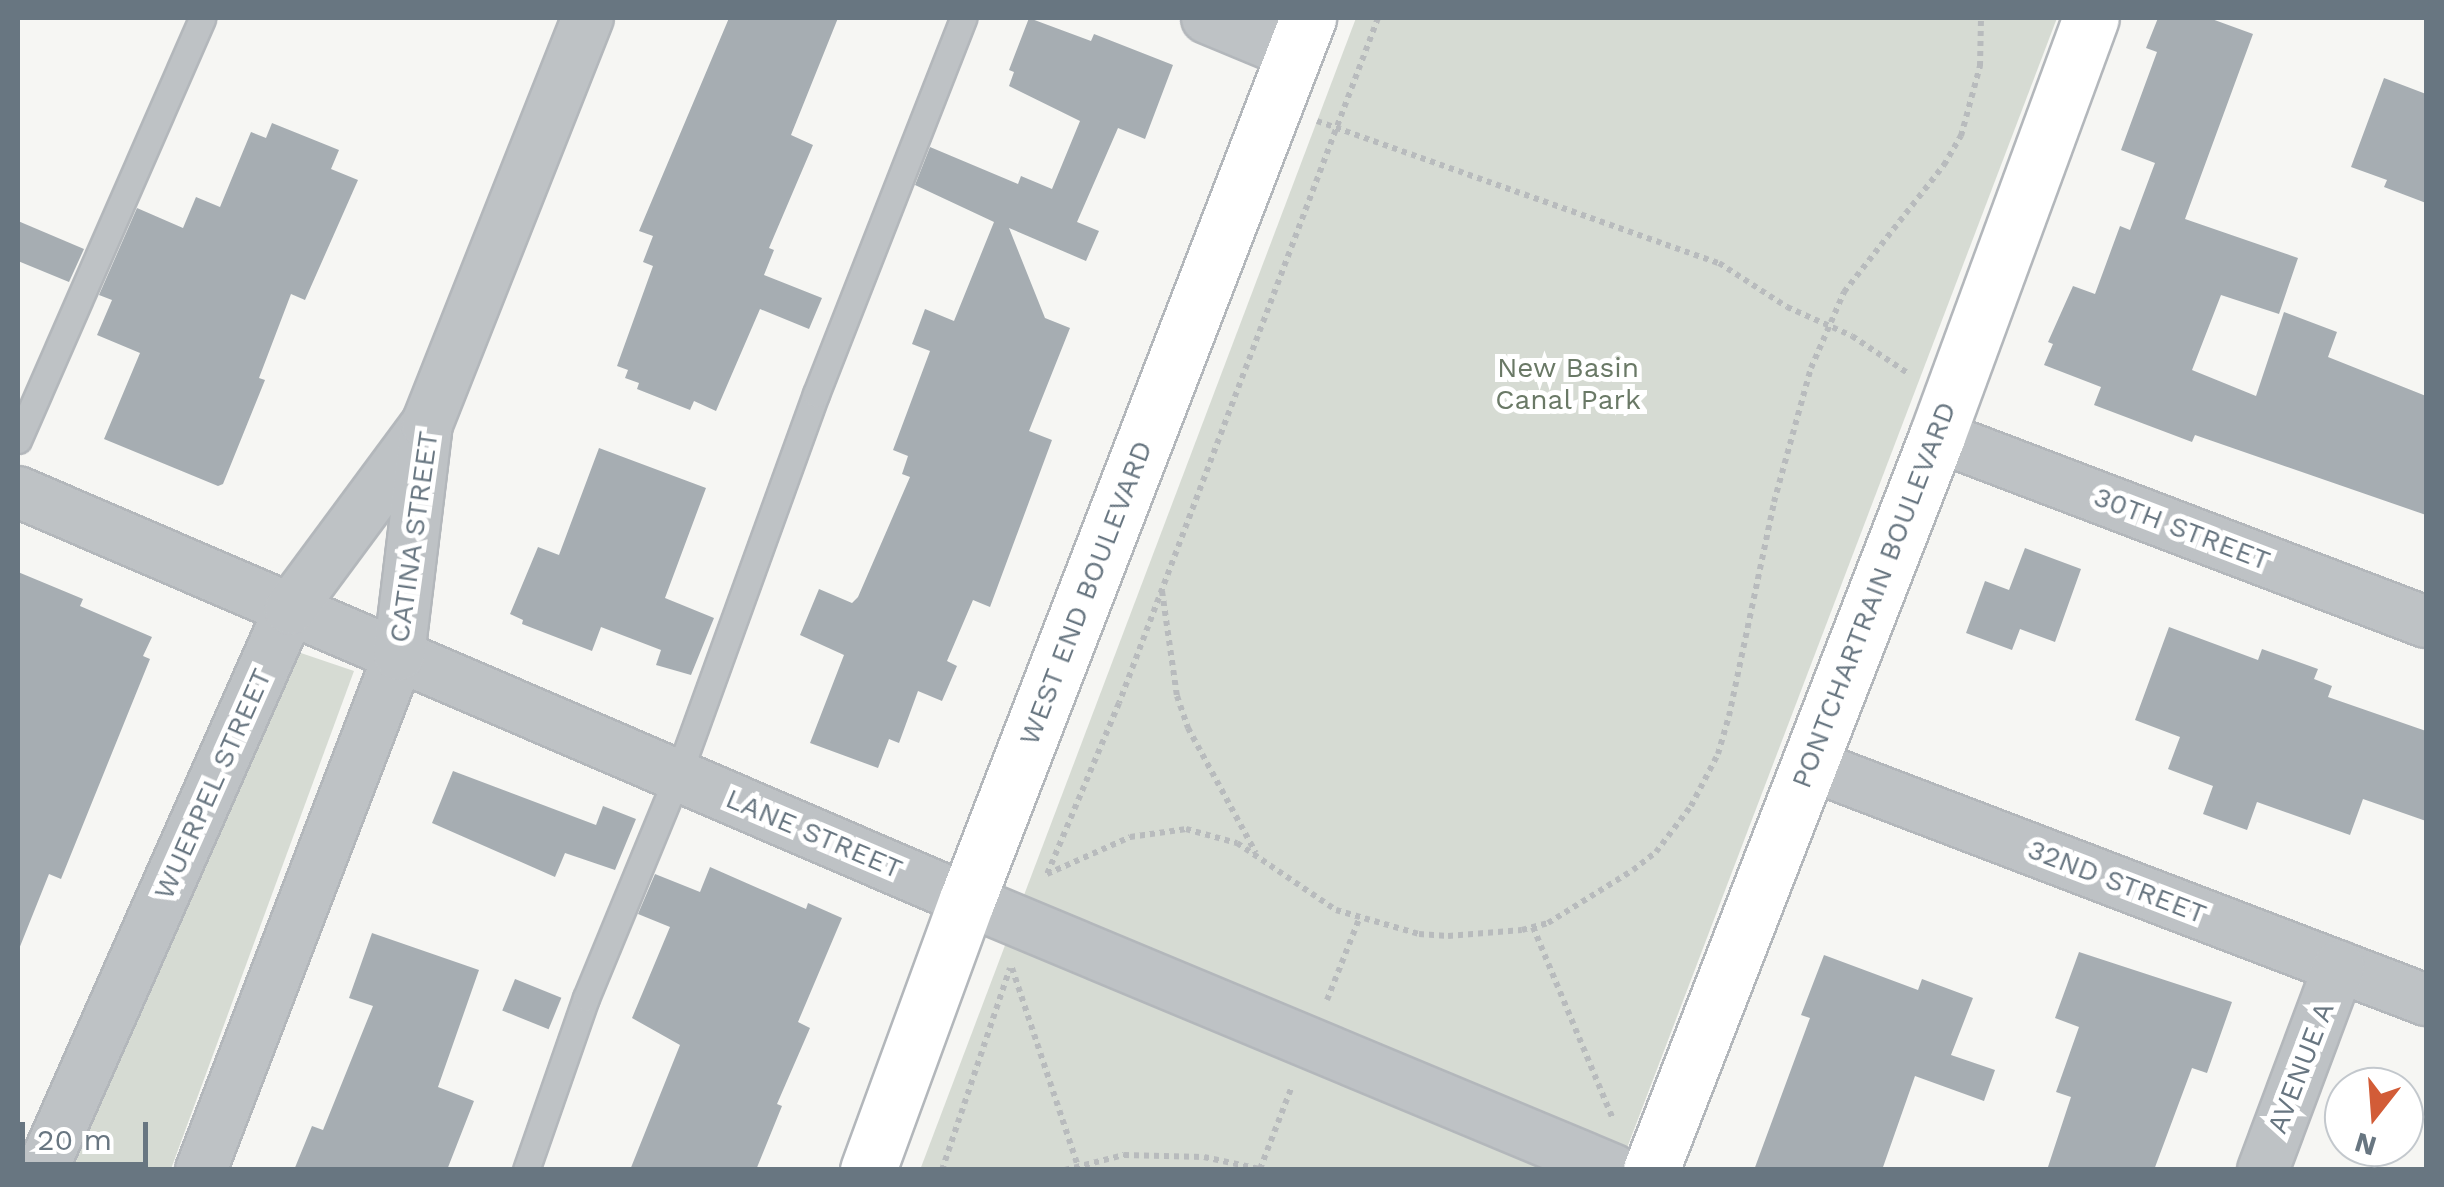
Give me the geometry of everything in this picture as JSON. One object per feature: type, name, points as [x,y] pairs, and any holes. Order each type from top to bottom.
[{"type":"main road","name":"PONTCHARTRAIN BOULEVARD","points":[[1651,1170],[1945,416],[2092,18]]},
{"type":"main road","name":"WEST END BOULEVARD","points":[[868,1170],[967,900],[1301,36]]},
{"type":"street","name":"CATINA STREET","points":[[200,1170],[399,655],[427,424],[588,18]]},
{"type":"street","points":[[1207,18],[1301,36]]},
{"type":"street","name":"30TH STREET","points":[[1945,416],[2426,622]]},
{"type":"street","name":"WUERPEL STREET","points":[[42,1170],[290,608],[427,424]]},
{"type":"street","name":"LANE STREET","points":[[18,492],[967,900],[1018,945],[1614,1170]]},
{"type":"street","name":"32ND STREET","points":[[1808,764],[2426,1000]]},
{"type":"street","name":"AVENUE A","points":[[2263,1170],[2339,967]]},
{"type":"lane","points":[[18,440],[202,18]]},
{"type":"lane","points":[[526,1170],[586,998],[678,775],[816,394],[963,18]]},
{"type":"path","points":[[942,1170],[1018,945],[1162,590],[1378,18]]},
{"type":"path","points":[[1048,874],[1096,849],[1160,829],[1218,834],[1336,910],[1388,927],[1448,936],[1533,927],[1582,905],[1656,852],[1691,806],[1718,754],[1774,502],[1811,368],[1828,324],[1867,258],[1944,165],[1961,136],[1980,66],[1981,18]]},
{"type":"path","points":[[1274,107],[1549,207],[1680,246],[1719,263],[1787,307],[1828,324],[1945,416]]},
{"type":"path","points":[[1162,590],[1177,696],[1188,728],[1259,858]]},
{"type":"path","points":[[1533,927],[1613,1120]]},
{"type":"path","points":[[1018,945],[1029,973]]},
{"type":"path","points":[[1018,945],[1078,1166]]},
{"type":"path","points":[[1276,1076],[1311,1090]]},
{"type":"path","points":[[1065,1170],[1124,1155],[1204,1157],[1261,1170]]},
{"type":"green space","name":"New Basin Canal Park","points":[[1356,18],[2057,18],[1619,1169],[920,1170]]},
{"type":"green space","points":[[295,651],[354,671],[171,1169],[72,1170]]},
{"type":"building","points":[[729,18],[838,18],[791,135],[813,145],[769,248],[774,250],[764,275],[822,298],[809,329],[760,309],[716,411],[694,401],[690,410],[637,389],[639,383],[625,378],[628,370],[617,366],[653,266],[643,262],[653,236],[639,231]]},
{"type":"building","points":[[1029,18],[1091,41],[1094,34],[1173,65],[1145,139],[1118,128],[1077,222],[1099,231],[1086,261],[1009,228],[1045,318],[1070,328],[1029,431],[1052,440],[990,607],[973,600],[947,661],[957,666],[942,701],[918,691],[899,743],[889,739],[878,768],[810,743],[844,655],[800,635],[819,589],[852,603],[858,597],[910,477],[902,474],[908,456],[893,450],[930,351],[912,344],[925,309],[954,321],[994,222],[915,185],[930,147],[1018,184],[1021,176],[1052,189],[1080,121],[1009,86],[1014,72],[1009,70]]},
{"type":"building","points":[[2158,18],[2209,18],[2253,34],[2185,219],[2298,258],[2279,314],[2221,295],[2192,370],[2256,396],[2284,312],[2337,332],[2328,357],[2426,396],[2426,515],[2195,435],[2192,442],[2094,405],[2101,387],[2044,365],[2053,344],[2048,342],[2073,286],[2095,294],[2120,226],[2130,230],[2155,163],[2121,150],[2157,52],[2146,48]]},
{"type":"building","points":[[2384,78],[2426,94],[2426,203],[2384,187],[2387,180],[2351,167]]},
{"type":"building","points":[[272,123],[339,150],[331,169],[358,180],[305,300],[291,294],[259,378],[265,380],[223,484],[218,486],[104,439],[140,353],[97,335],[112,300],[99,295],[137,208],[183,228],[196,197],[220,207],[251,132],[266,138]]},
{"type":"building","points":[[18,221],[84,249],[69,282],[18,261]]},
{"type":"building","points":[[599,448],[706,488],[665,598],[714,618],[691,675],[656,665],[661,650],[601,627],[592,651],[522,624],[523,620],[510,614],[538,547],[559,555]]},
{"type":"building","points":[[2025,548],[2081,569],[2055,642],[2020,629],[2012,650],[1966,633],[1985,581],[2009,590]]},
{"type":"building","points":[[18,572],[83,599],[80,606],[152,637],[143,656],[150,659],[61,879],[49,874],[19,949]]},
{"type":"building","points":[[2169,627],[2258,660],[2262,649],[2318,669],[2314,679],[2332,686],[2328,697],[2426,731],[2426,821],[2363,799],[2350,835],[2257,802],[2247,830],[2203,814],[2213,786],[2168,769],[2180,737],[2135,720]]},
{"type":"building","points":[[453,771],[596,825],[603,806],[636,819],[615,870],[565,853],[555,877],[432,823]]},
{"type":"building","points":[[710,867],[806,909],[808,903],[842,918],[798,1022],[810,1028],[777,1104],[782,1106],[756,1170],[630,1170],[680,1045],[632,1018],[670,927],[638,914],[655,874],[700,892]]},
{"type":"building","points":[[372,933],[479,970],[438,1087],[474,1101],[447,1170],[294,1170],[312,1126],[323,1130],[373,1006],[349,998]]},
{"type":"building","points":[[2079,952],[2232,1002],[2207,1073],[2192,1068],[2154,1170],[2047,1170],[2071,1097],[2056,1092],[2079,1027],[2055,1018]]},
{"type":"building","points":[[1824,955],[1918,990],[1922,979],[1973,998],[1951,1055],[1995,1070],[1984,1101],[1915,1076],[1882,1170],[1754,1170],[1810,1018],[1801,1015]]},
{"type":"building","points":[[515,979],[561,998],[549,1029],[502,1011]]}]
